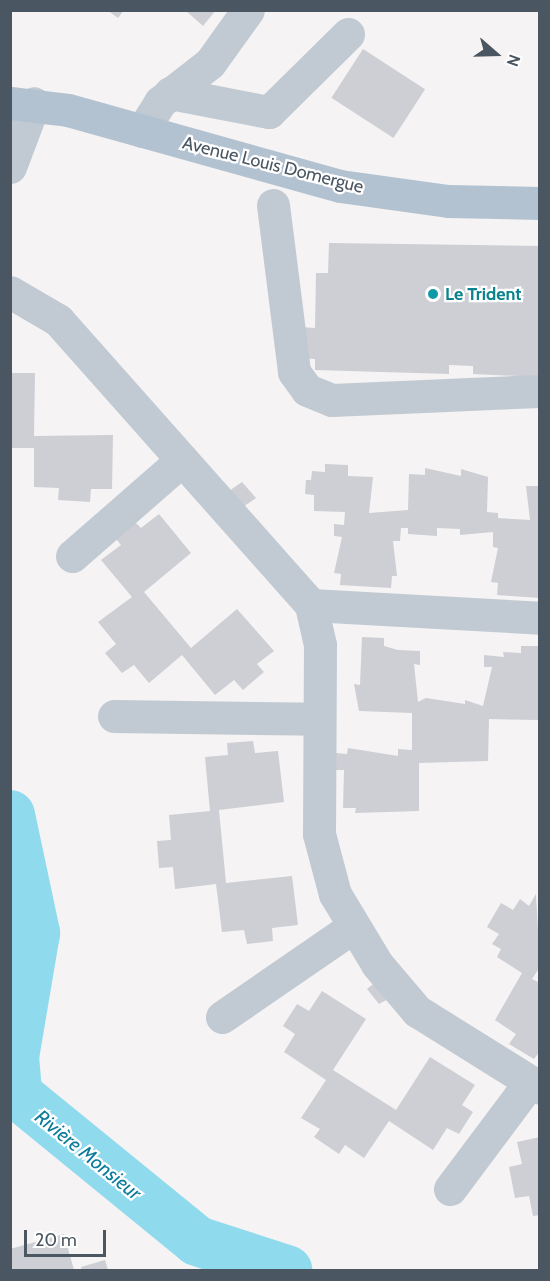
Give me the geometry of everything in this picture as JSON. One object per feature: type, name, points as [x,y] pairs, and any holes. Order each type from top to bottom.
[{"type":"main road","name":"Avenue Louis Domergue","points":[[22,103],[142,131],[340,186],[448,201],[540,203]]},
{"type":"street","points":[[142,131],[170,93],[210,63],[248,10]]},
{"type":"street","points":[[170,93],[269,112],[348,34]]},
{"type":"street","points":[[10,167],[22,103]]},
{"type":"street","points":[[273,205],[294,372],[307,390],[332,400],[540,391]]},
{"type":"street","points":[[10,292],[58,320],[311,605],[320,645],[319,834],[335,894],[353,927],[417,1011],[535,1085],[450,1189]]},
{"type":"street","points":[[72,556],[182,460]]},
{"type":"street","points":[[311,605],[540,618]]},
{"type":"street","points":[[114,716],[320,719]]},
{"type":"street","points":[[222,1017],[353,927]]},
{"type":"building","points":[[107,10],[124,10],[118,18]]},
{"type":"building","points":[[185,10],[216,10],[203,26]]},
{"type":"building","points":[[363,49],[425,89],[393,138],[331,98]]},
{"type":"building","name":"Le Trident","points":[[329,243],[540,246],[540,377],[473,374],[473,366],[449,365],[449,374],[315,370],[315,359],[300,358],[300,327],[315,328],[316,273],[328,273]]},
{"type":"building","points":[[10,373],[35,373],[34,436],[113,435],[112,489],[91,489],[90,502],[58,500],[59,488],[34,487],[34,448],[10,448]]},
{"type":"building","points":[[325,464],[348,465],[348,476],[373,477],[369,513],[408,510],[409,474],[425,475],[425,468],[461,476],[461,469],[488,477],[487,512],[498,513],[498,518],[530,520],[526,486],[540,486],[540,598],[497,595],[498,583],[491,582],[498,548],[493,547],[493,532],[460,535],[460,529],[437,528],[437,536],[408,534],[408,528],[401,528],[400,541],[393,541],[397,576],[392,576],[391,588],[340,585],[341,574],[334,573],[342,537],[334,536],[334,524],[344,525],[345,512],[314,511],[314,495],[305,494],[306,480],[311,480],[312,471],[325,472]]},
{"type":"building","points":[[242,482],[256,498],[243,507],[229,491]]},
{"type":"building","points":[[159,514],[191,553],[144,592],[191,648],[237,609],[274,651],[257,664],[264,672],[243,690],[234,680],[215,695],[182,655],[149,683],[134,665],[122,673],[105,653],[116,644],[98,622],[132,597],[101,560],[121,545],[112,534],[131,518],[141,528]]},
{"type":"building","points":[[362,637],[384,638],[384,646],[398,650],[420,651],[420,665],[414,664],[418,702],[426,698],[465,704],[465,700],[483,706],[492,667],[484,667],[484,655],[504,657],[503,652],[521,653],[521,646],[540,646],[538,720],[489,719],[488,761],[419,763],[419,811],[355,813],[356,808],[343,808],[344,770],[335,770],[336,753],[347,754],[348,748],[398,756],[398,749],[412,750],[412,713],[359,711],[354,684],[360,685]]},
{"type":"building","points":[[253,741],[255,753],[278,751],[284,802],[219,810],[226,883],[292,876],[298,925],[272,928],[273,941],[247,944],[244,930],[222,932],[216,884],[175,889],[173,867],[159,868],[157,841],[171,840],[169,815],[210,811],[205,757],[228,755],[227,743]]},
{"type":"building","points":[[536,894],[540,967],[532,979],[540,983],[540,1051],[534,1059],[509,1044],[516,1034],[495,1020],[522,973],[497,957],[501,949],[492,944],[499,934],[487,927],[501,903],[513,910],[520,899],[529,906]]},
{"type":"building","points":[[378,980],[390,998],[379,1004],[367,989]]},
{"type":"building","points":[[322,991],[366,1019],[333,1070],[396,1110],[430,1057],[475,1085],[462,1105],[473,1112],[459,1134],[447,1128],[433,1150],[389,1121],[364,1158],[345,1145],[339,1154],[314,1137],[320,1129],[301,1118],[326,1080],[284,1052],[295,1034],[283,1026],[297,1004],[309,1011]]},
{"type":"building","points":[[540,1137],[540,1215],[533,1216],[529,1196],[515,1198],[509,1167],[522,1164],[517,1142]]},
{"type":"building","points":[[64,1234],[74,1270],[10,1270],[10,1249]]},
{"type":"building","points":[[105,1260],[108,1270],[82,1270],[81,1267]]},
{"type":"waterway","name":"Rivière Monsieur","points":[[10,815],[35,933],[14,1057],[17,1094],[197,1241],[287,1270]]},
{"type":"place","name":"Le Trident","points":[[433,294]]}]
